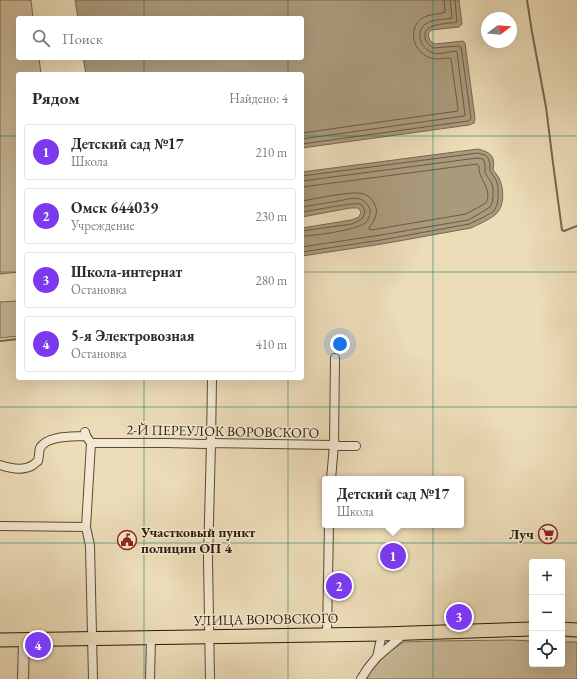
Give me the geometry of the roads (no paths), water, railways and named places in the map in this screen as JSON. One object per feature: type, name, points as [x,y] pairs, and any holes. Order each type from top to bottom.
[{"type":"main road","name":"УЛИЦА ВОРОВСКОГО","points":[[0,640],[382,634],[529,629]]},
{"type":"main road","points":[[565,629],[577,630]]},
{"type":"street","points":[[331,476],[334,445],[335,358]]},
{"type":"street","points":[[210,679],[208,552],[212,380]]},
{"type":"street","name":"2-Й ПЕРЕУЛОК ВОРОВСКОГО","points":[[0,465],[14,468],[25,468],[32,466],[38,461],[40,450],[44,443],[50,440],[66,437],[87,437],[168,443],[356,446]]},
{"type":"street","points":[[87,437],[86,527],[90,546],[93,679]]},
{"type":"street","points":[[0,526],[86,527]]},
{"type":"street","points":[[327,634],[330,528]]},
{"type":"street","points":[[361,679],[377,657],[405,633]]},
{"type":"street","points":[[377,657],[382,634]]},
{"type":"street","points":[[150,679],[151,637]]},
{"type":"street","points":[[23,679],[24,640]]},
{"type":"water","points":[[75,0],[459,0],[462,24],[459,27],[431,30],[428,34],[430,41],[435,44],[463,41],[465,43],[475,118],[474,123],[469,125],[304,148],[304,72],[86,72],[83,60],[304,60],[304,16],[78,16]]},
{"type":"water","points":[[478,149],[489,153],[493,158],[493,170],[499,178],[503,197],[499,211],[496,214],[471,228],[382,244],[304,256],[304,228],[351,220],[359,217],[361,212],[358,208],[350,208],[304,217],[304,172]]},
{"type":"waterway","points":[[527,0],[546,107],[562,230],[564,231],[577,226]]},
{"type":"waterway","points":[[0,341],[16,339]]},
{"type":"place","name":"Луч","points":[[548,534]]},
{"type":"place","name":"Участковый пункт полиции ОП 4","points":[[127,540]]},
{"type":"place","name":"Детский сад №17","points":[[393,556]]},
{"type":"place","name":"Омск 644039","points":[[339,586]]},
{"type":"place","name":"Школа-интернат","points":[[459,617]]},
{"type":"place","name":"5-я Электровозная","points":[[38,645]]}]
